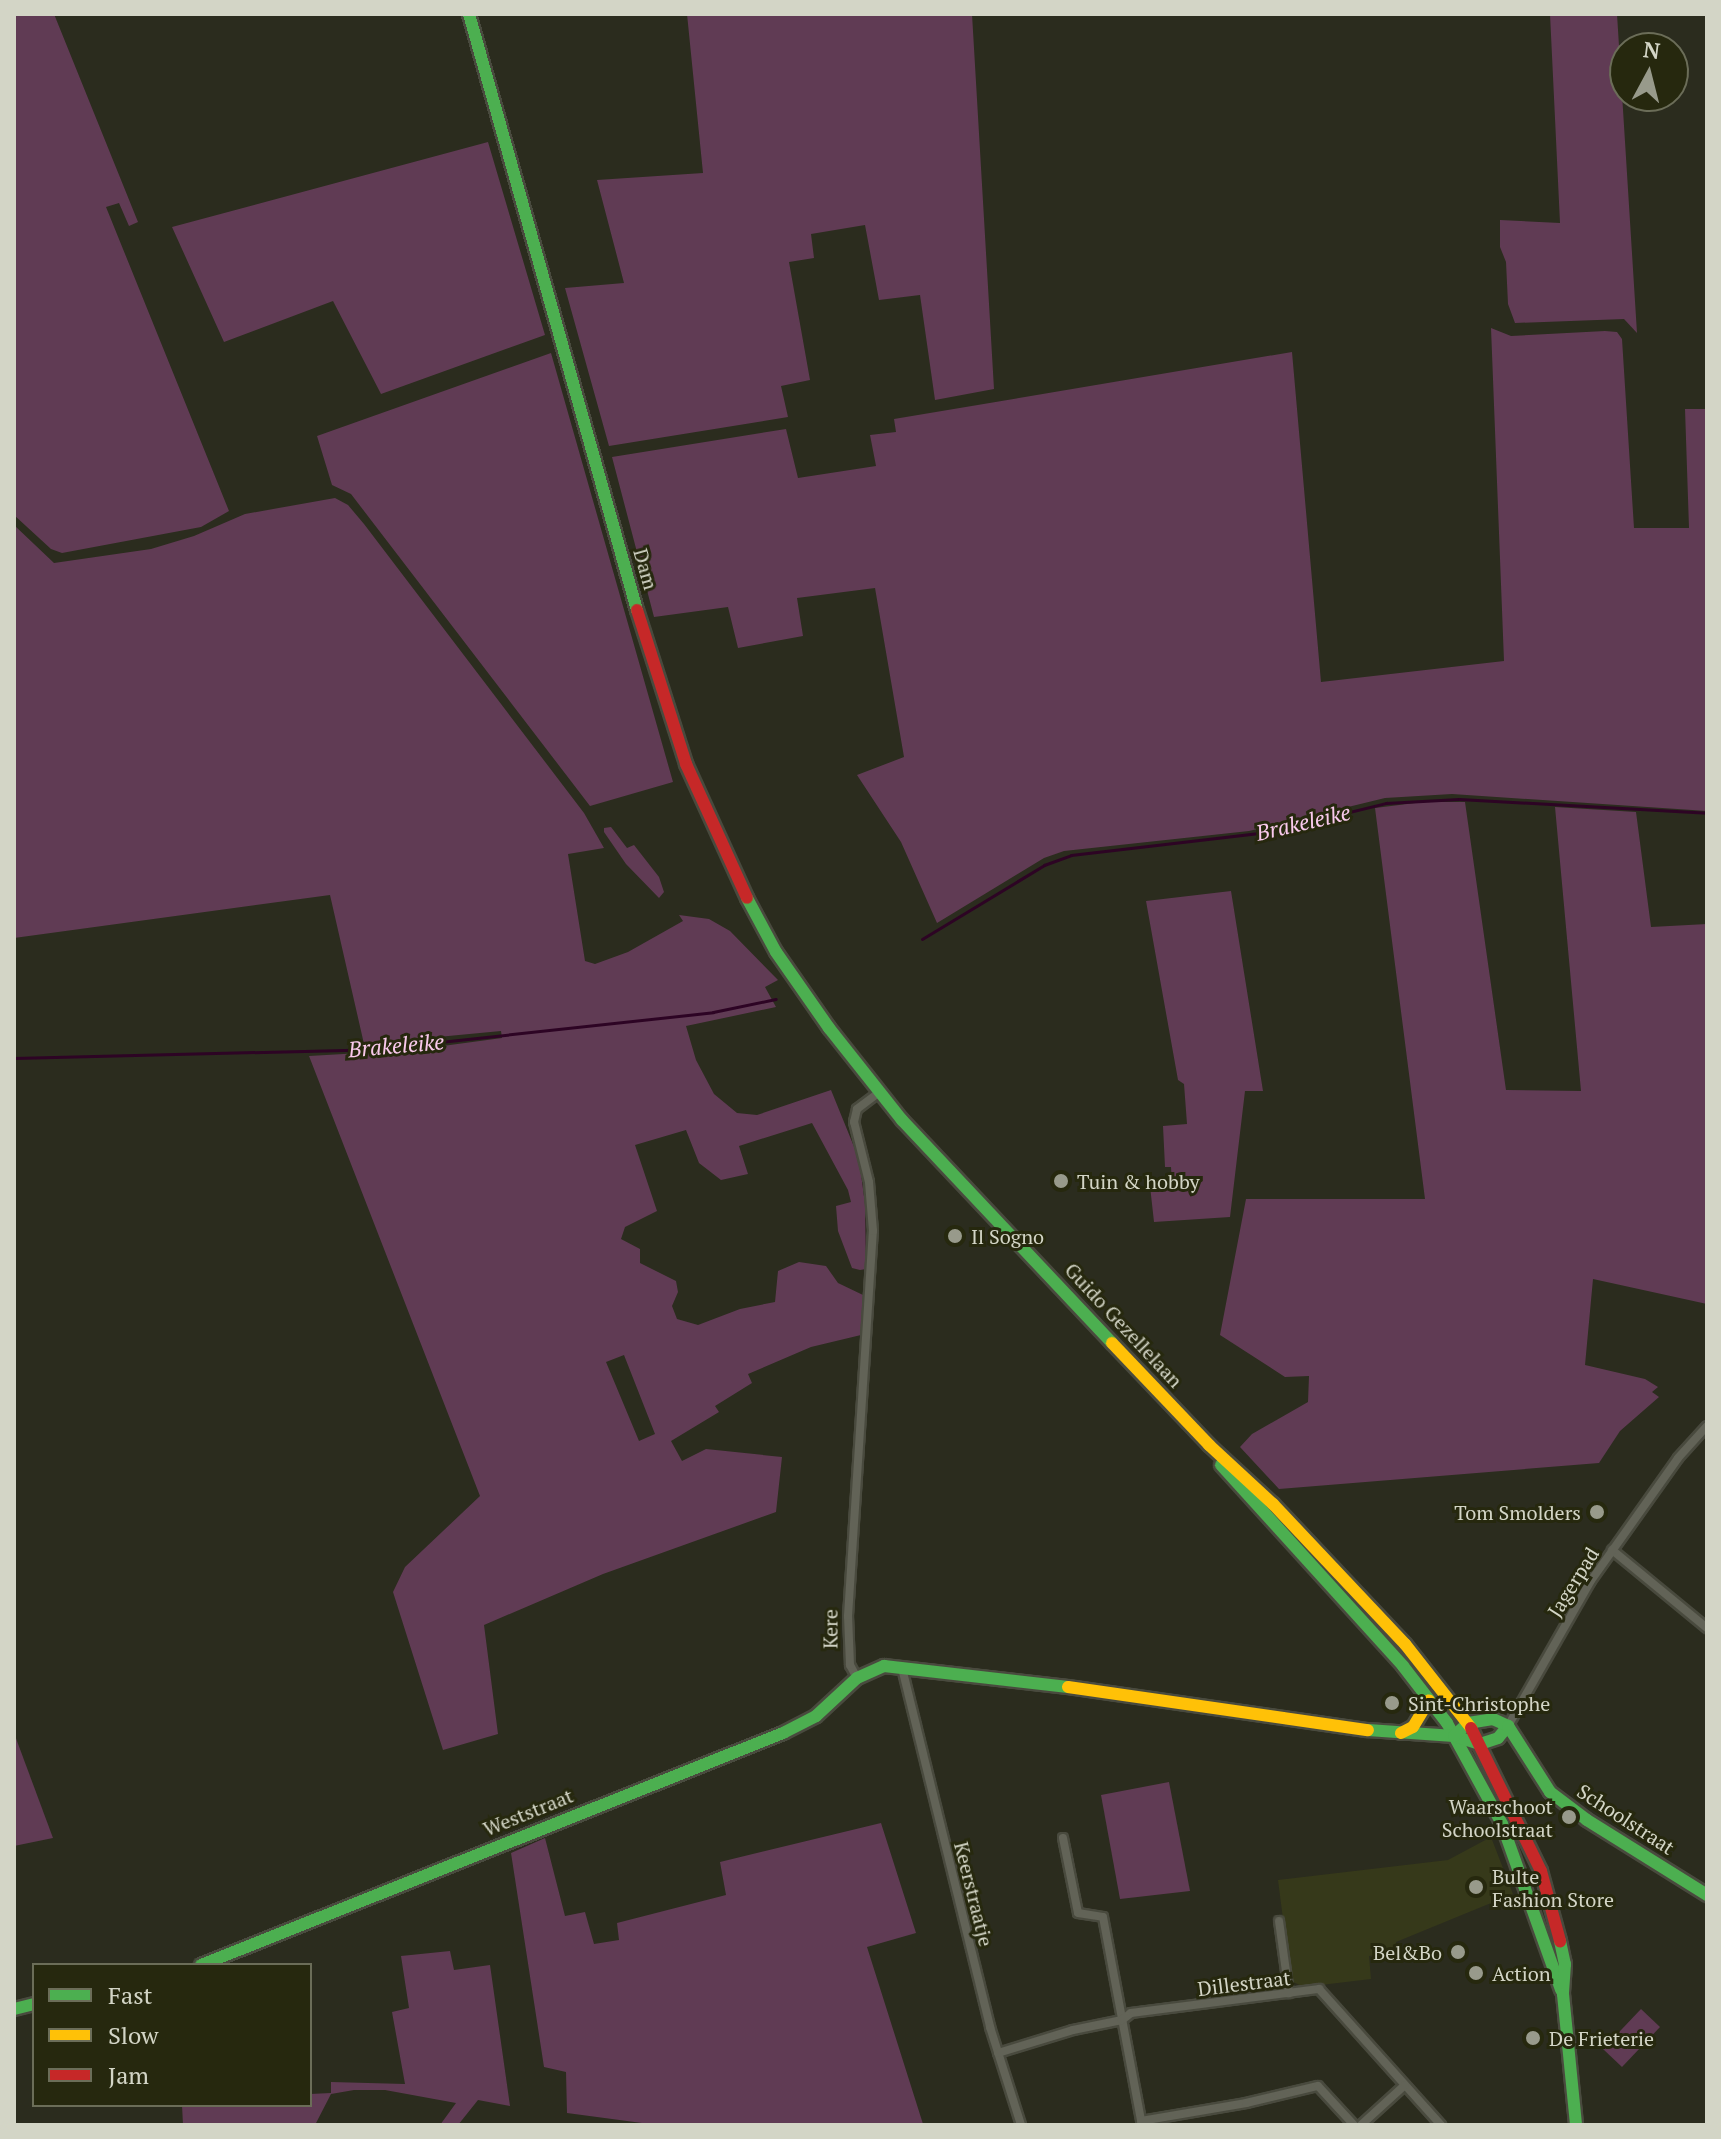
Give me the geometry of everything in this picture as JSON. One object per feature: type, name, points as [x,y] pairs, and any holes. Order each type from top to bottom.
[{"type":"main road","name":"Dam","points":[[469,14],[648,649],[686,764],[737,878],[776,952],[878,1093]]},
{"type":"main road","name":"Guido Gezellelaan","points":[[878,1093],[1209,1445],[1218,1462],[1351,1598],[1369,1608],[1421,1661],[1468,1723],[1541,1871],[1565,1964],[1563,1994]]},
{"type":"main road","name":"Guido Gezellelaan","points":[[1351,1598],[1359,1618],[1429,1700],[1454,1736],[1502,1824],[1550,1966],[1563,1994]]},
{"type":"main road","points":[[1359,1618],[1369,1608]]},
{"type":"main road","points":[[857,1678],[884,1666],[1095,1690],[1398,1734],[1454,1736],[1480,1744],[1498,1738],[1508,1726],[1493,1719],[1468,1723],[1454,1736]]},
{"type":"main road","name":"Weststraat","points":[[206,1963],[783,1733],[816,1716],[857,1678]]},
{"type":"main road","points":[[1398,1734],[1413,1727],[1429,1700]]},
{"type":"main road","name":"Schoolstraat","points":[[1508,1726],[1550,1792],[1587,1820],[1707,1895]]},
{"type":"main road","points":[[1563,1994],[1576,2125]]},
{"type":"street","name":"Kere","points":[[857,1678],[850,1665],[848,1616],[873,1231],[865,1163],[854,1122],[857,1109],[878,1093]]},
{"type":"street","name":"Jagerpad","points":[[1508,1726],[1612,1550],[1678,1458],[1707,1426]]},
{"type":"street","points":[[1612,1550],[1707,1628]]},
{"type":"street","name":"Keerstraatje","points":[[902,1668],[998,2053],[1021,2125]]},
{"type":"street","points":[[1063,1838],[1078,1913],[1103,1917],[1141,2121],[1246,2103],[1318,2086],[1354,2125]]},
{"type":"street","points":[[1279,1921],[1289,1993]]},
{"type":"street","name":"Dillestraat","points":[[998,2053],[1073,2030],[1122,2020],[1131,2013],[1319,1989],[1441,2125]]},
{"type":"street","points":[[1361,2125],[1405,2085]]},
{"type":"shaded area","points":[[14,14],[54,14],[138,222],[129,226],[119,203],[106,207],[229,511],[201,527],[62,553],[51,549],[14,515]]},
{"type":"shaded area","points":[[687,14],[972,14],[994,389],[935,400],[920,295],[879,300],[865,225],[811,234],[814,258],[789,262],[810,380],[781,386],[788,417],[609,446],[565,288],[624,283],[597,180],[703,173]]},
{"type":"shaded area","points":[[1550,14],[1617,14],[1618,32],[1609,32],[1609,112],[1623,112],[1637,333],[1624,319],[1515,323],[1508,304],[1506,262],[1500,247],[1500,220],[1560,223]]},
{"type":"shaded area","points":[[488,142],[545,335],[381,394],[333,301],[224,342],[172,227]]},
{"type":"shaded area","points":[[1491,328],[1511,336],[1617,332],[1622,339],[1634,528],[1689,528],[1685,409],[1707,409],[1707,811],[1452,794],[1385,798],[1249,831],[1064,851],[1044,858],[937,923],[901,842],[857,775],[904,757],[875,588],[797,598],[803,636],[738,648],[728,607],[654,617],[612,457],[786,429],[798,478],[876,466],[870,435],[896,432],[894,419],[1292,352],[1321,682],[1504,661]]},
{"type":"shaded area","points":[[551,353],[673,782],[590,806],[351,494],[332,485],[317,436]]},
{"type":"shaded area","points":[[335,498],[348,505],[584,813],[604,848],[568,854],[585,961],[595,964],[628,952],[683,921],[679,915],[709,919],[730,931],[778,980],[765,987],[776,1007],[686,1026],[696,1060],[714,1094],[737,1113],[757,1115],[831,1090],[859,1159],[865,1204],[866,1269],[860,1270],[852,1268],[838,1231],[836,1206],[851,1202],[848,1190],[812,1123],[739,1146],[748,1174],[721,1180],[699,1163],[686,1130],[635,1145],[657,1211],[625,1227],[621,1239],[640,1249],[640,1263],[676,1281],[678,1292],[672,1306],[677,1319],[698,1325],[740,1309],[775,1302],[778,1271],[799,1262],[826,1266],[838,1283],[863,1295],[861,1335],[811,1347],[748,1374],[752,1383],[715,1406],[719,1412],[671,1441],[682,1461],[706,1449],[782,1457],[776,1512],[603,1574],[484,1625],[498,1734],[443,1750],[393,1592],[405,1567],[480,1496],[309,1056],[413,1050],[502,1038],[501,1031],[364,1044],[330,895],[14,938],[14,525],[54,563],[151,549],[194,536],[245,514]],"holes":[[[624,1355],[655,1434],[639,1441],[606,1362]]]},
{"type":"shaded area","points":[[1423,802],[1465,802],[1506,1090],[1581,1091],[1555,807],[1636,812],[1651,927],[1707,924],[1707,1304],[1593,1279],[1585,1365],[1645,1379],[1658,1387],[1652,1392],[1659,1397],[1620,1431],[1599,1463],[1279,1489],[1240,1447],[1252,1434],[1308,1402],[1309,1376],[1285,1377],[1220,1335],[1246,1199],[1425,1199],[1375,808]]},
{"type":"shaded area","points":[[611,827],[627,848],[634,845],[659,877],[664,892],[659,898],[626,864],[604,832],[604,828]]},
{"type":"shaded area","points":[[1231,891],[1263,1091],[1245,1091],[1230,1217],[1154,1222],[1150,1186],[1172,1184],[1171,1167],[1165,1167],[1163,1126],[1187,1124],[1184,1084],[1178,1080],[1146,901]]},
{"type":"shaded area","points":[[14,1733],[53,1838],[14,1846]]},
{"type":"shaded area","points":[[1169,1782],[1190,1891],[1120,1899],[1101,1795]]},
{"type":"shaded area","points":[[881,1823],[916,1933],[867,1947],[923,2124],[657,2125],[567,2113],[566,2072],[544,2067],[511,1853],[545,1838],[565,1916],[585,1912],[594,1944],[619,1940],[617,1923],[726,1895],[720,1862]]},
{"type":"shaded area","points":[[1491,1837],[1513,1894],[1396,1942],[1397,1952],[1369,1956],[1371,1979],[1304,1987],[1291,1981],[1278,1880],[1448,1860]]},
{"type":"shaded area","points":[[450,1951],[454,1970],[490,1965],[510,2106],[478,2100],[458,2125],[440,2125],[456,2103],[385,2090],[354,2090],[331,2094],[315,2125],[183,2125],[182,2107],[312,2107],[312,2094],[331,2093],[331,2082],[405,2084],[392,2012],[409,2008],[401,1956]]},
{"type":"shaded area","points":[[1641,2009],[1660,2027],[1622,2067],[1603,2049]]},
{"type":"waterway","name":"Brakeleike","points":[[922,939],[1044,865],[1071,855],[1268,832],[1386,803],[1459,799],[1707,813]]},
{"type":"waterway","name":"Brakeleike","points":[[14,1058],[375,1049],[713,1012],[776,999]]},
{"type":"traffic: fast","points":[[469,14],[637,610]]},
{"type":"traffic: fast","points":[[747,898],[776,952],[829,1028],[902,1120],[1112,1343]]},
{"type":"traffic: fast","points":[[1221,1465],[1403,1666],[1447,1723],[1502,1824],[1561,1990]]},
{"type":"traffic: fast","points":[[206,1963],[783,1733],[816,1716],[857,1678],[884,1666],[1068,1687]]},
{"type":"traffic: fast","points":[[1454,1736],[1468,1723],[1493,1719],[1508,1726],[1550,1792],[1587,1820],[1707,1895]]},
{"type":"traffic: fast","points":[[1368,1730],[1454,1736],[1480,1744],[1498,1738],[1508,1726]]},
{"type":"traffic: fast","points":[[1560,1941],[1565,1964],[1563,1994],[1576,2125]]},
{"type":"traffic: fast","points":[[14,2009],[32,2004]]},
{"type":"traffic: slow","points":[[1112,1343],[1209,1445],[1273,1504],[1405,1644],[1471,1728]]},
{"type":"traffic: slow","points":[[1068,1687],[1368,1730]]},
{"type":"traffic: slow","points":[[1401,1733],[1413,1727],[1429,1700]]},
{"type":"traffic: jam","points":[[637,610],[686,764],[747,898]]},
{"type":"traffic: jam","points":[[1471,1728],[1541,1871],[1560,1941]]},
{"type":"place","name":"Tuin & hobby","points":[[1061,1181]]},
{"type":"place","name":"Il Sogno","points":[[955,1236]]},
{"type":"place","name":"Tom Smolders","points":[[1597,1512]]},
{"type":"place","name":"Sint-Christophe","points":[[1392,1703]]},
{"type":"place","name":"Waarschoot Schoolstraat","points":[[1569,1817]]},
{"type":"place","name":"Bulte Fashion Store","points":[[1476,1887]]},
{"type":"place","name":"Bel&Bo","points":[[1458,1952]]},
{"type":"place","name":"Action","points":[[1476,1973]]},
{"type":"place","name":"De Frieterie","points":[[1533,2038]]}]
